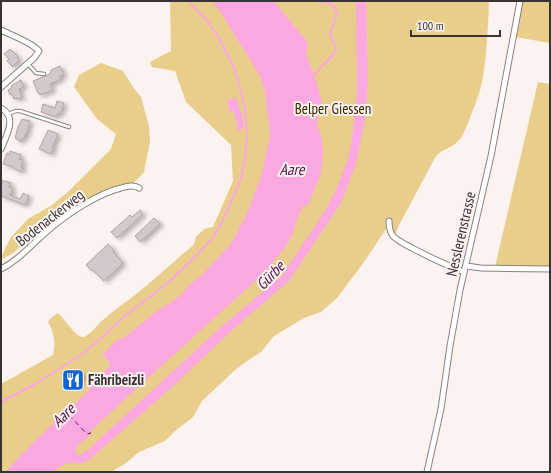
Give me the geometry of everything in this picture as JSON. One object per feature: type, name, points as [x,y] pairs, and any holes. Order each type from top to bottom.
[{"type":"street","name":"Nesslerenstrasse","points":[[427,472],[441,409],[450,346],[464,272],[491,156],[520,1]]},
{"type":"street","points":[[1,30],[42,50],[1,87]]},
{"type":"street","points":[[1,108],[6,111],[10,120],[1,149]]},
{"type":"street","name":"Bodenackerweg","points":[[1,269],[22,255],[46,232],[76,209],[94,198],[112,190],[128,186],[137,186],[139,188]]},
{"type":"street","points":[[389,221],[391,233],[396,238],[421,253],[464,272]]},
{"type":"street","points":[[466,266],[481,268],[550,269]]},
{"type":"lane","points":[[27,63],[36,73],[44,74]]},
{"type":"lane","points":[[8,114],[20,110],[69,127]]},
{"type":"green space","name":"Belper Giessen","points":[[170,1],[489,1],[488,30],[480,92],[461,138],[455,144],[436,156],[398,227],[396,233],[397,237],[394,235],[390,223],[364,262],[337,298],[321,312],[304,318],[273,337],[261,352],[235,370],[202,401],[193,417],[165,441],[139,452],[126,463],[111,472],[1,472],[1,384],[53,355],[54,338],[48,322],[51,318],[58,313],[79,336],[84,337],[87,335],[189,249],[194,244],[196,237],[204,229],[213,227],[233,181],[231,145],[186,102],[175,71],[152,67],[150,62],[171,51]]},
{"type":"green space","points":[[522,1],[550,1],[550,43],[515,37]]},
{"type":"green space","points":[[101,63],[123,71],[141,97],[149,126],[150,142],[144,172],[130,187],[104,194],[64,213],[39,230],[13,253],[1,260],[11,237],[28,219],[52,205],[69,191],[111,149],[116,134],[97,119],[74,87],[79,75]]},
{"type":"green space","points":[[538,82],[550,84],[550,267],[495,267]]},
{"type":"water","name":"Aare","points":[[212,1],[274,1],[308,43],[307,57],[319,90],[322,104],[318,111],[317,126],[321,135],[323,151],[321,173],[308,205],[303,207],[297,219],[293,233],[286,246],[265,272],[90,432],[91,434],[77,446],[75,450],[77,455],[82,454],[89,449],[222,326],[282,276],[323,214],[335,192],[348,159],[352,138],[357,91],[356,1],[366,1],[368,82],[365,119],[357,160],[344,196],[336,211],[290,280],[229,333],[170,389],[89,460],[80,463],[63,465],[54,472],[5,472],[53,424],[67,407],[70,409],[86,393],[110,365],[103,354],[114,342],[125,337],[153,314],[183,294],[187,287],[204,273],[229,246],[249,209],[262,173],[270,135],[265,91],[260,76],[222,14]]},
{"type":"water","points":[[235,97],[243,118],[244,126],[241,130],[237,129],[234,111],[231,113],[229,111],[228,100]]},
{"type":"building","points":[[10,49],[18,57],[18,61],[13,67],[7,61],[9,59],[4,54]]},
{"type":"building","points":[[60,66],[64,75],[60,76],[61,79],[50,84],[53,90],[40,95],[33,81],[50,74],[51,70]]},
{"type":"building","points":[[21,80],[24,87],[19,89],[22,98],[14,99],[8,90],[12,85]]},
{"type":"building","points":[[57,101],[64,103],[63,109],[56,117],[41,112],[43,104],[55,108]]},
{"type":"building","points":[[22,119],[30,121],[26,135],[21,142],[15,138]]},
{"type":"building","points":[[48,130],[58,134],[51,154],[39,149]]},
{"type":"building","points":[[10,151],[21,155],[19,159],[23,160],[21,167],[23,167],[21,172],[13,167],[3,164],[7,153],[9,154]]},
{"type":"building","points":[[1,180],[11,183],[9,187],[13,189],[10,195],[20,199],[23,193],[29,196],[25,205],[1,196]]},
{"type":"building","points":[[140,210],[143,214],[117,238],[111,232],[130,215],[132,217]]},
{"type":"building","points":[[154,218],[160,224],[140,242],[135,236]]},
{"type":"building","points":[[108,244],[123,263],[104,281],[86,265]]},
{"type":"building","points":[[78,371],[83,376],[81,377],[82,379],[74,386],[68,380]]},
{"type":"waterway","points":[[1,402],[35,384],[85,352],[125,316],[170,281],[213,238],[223,220],[241,177],[245,158],[247,134],[245,108],[237,77],[221,42],[210,24],[188,1]]},
{"type":"waterway","points":[[312,75],[317,73],[336,50],[330,34],[337,13],[334,6],[328,3],[316,1]]},
{"type":"ferry route","points":[[69,408],[66,412],[87,434],[91,433]]},
{"type":"place","name":"Fähribeizli","points":[[73,380]]},
{"type":"water label","name":"Gürbe","points":[[270,275]]}]
